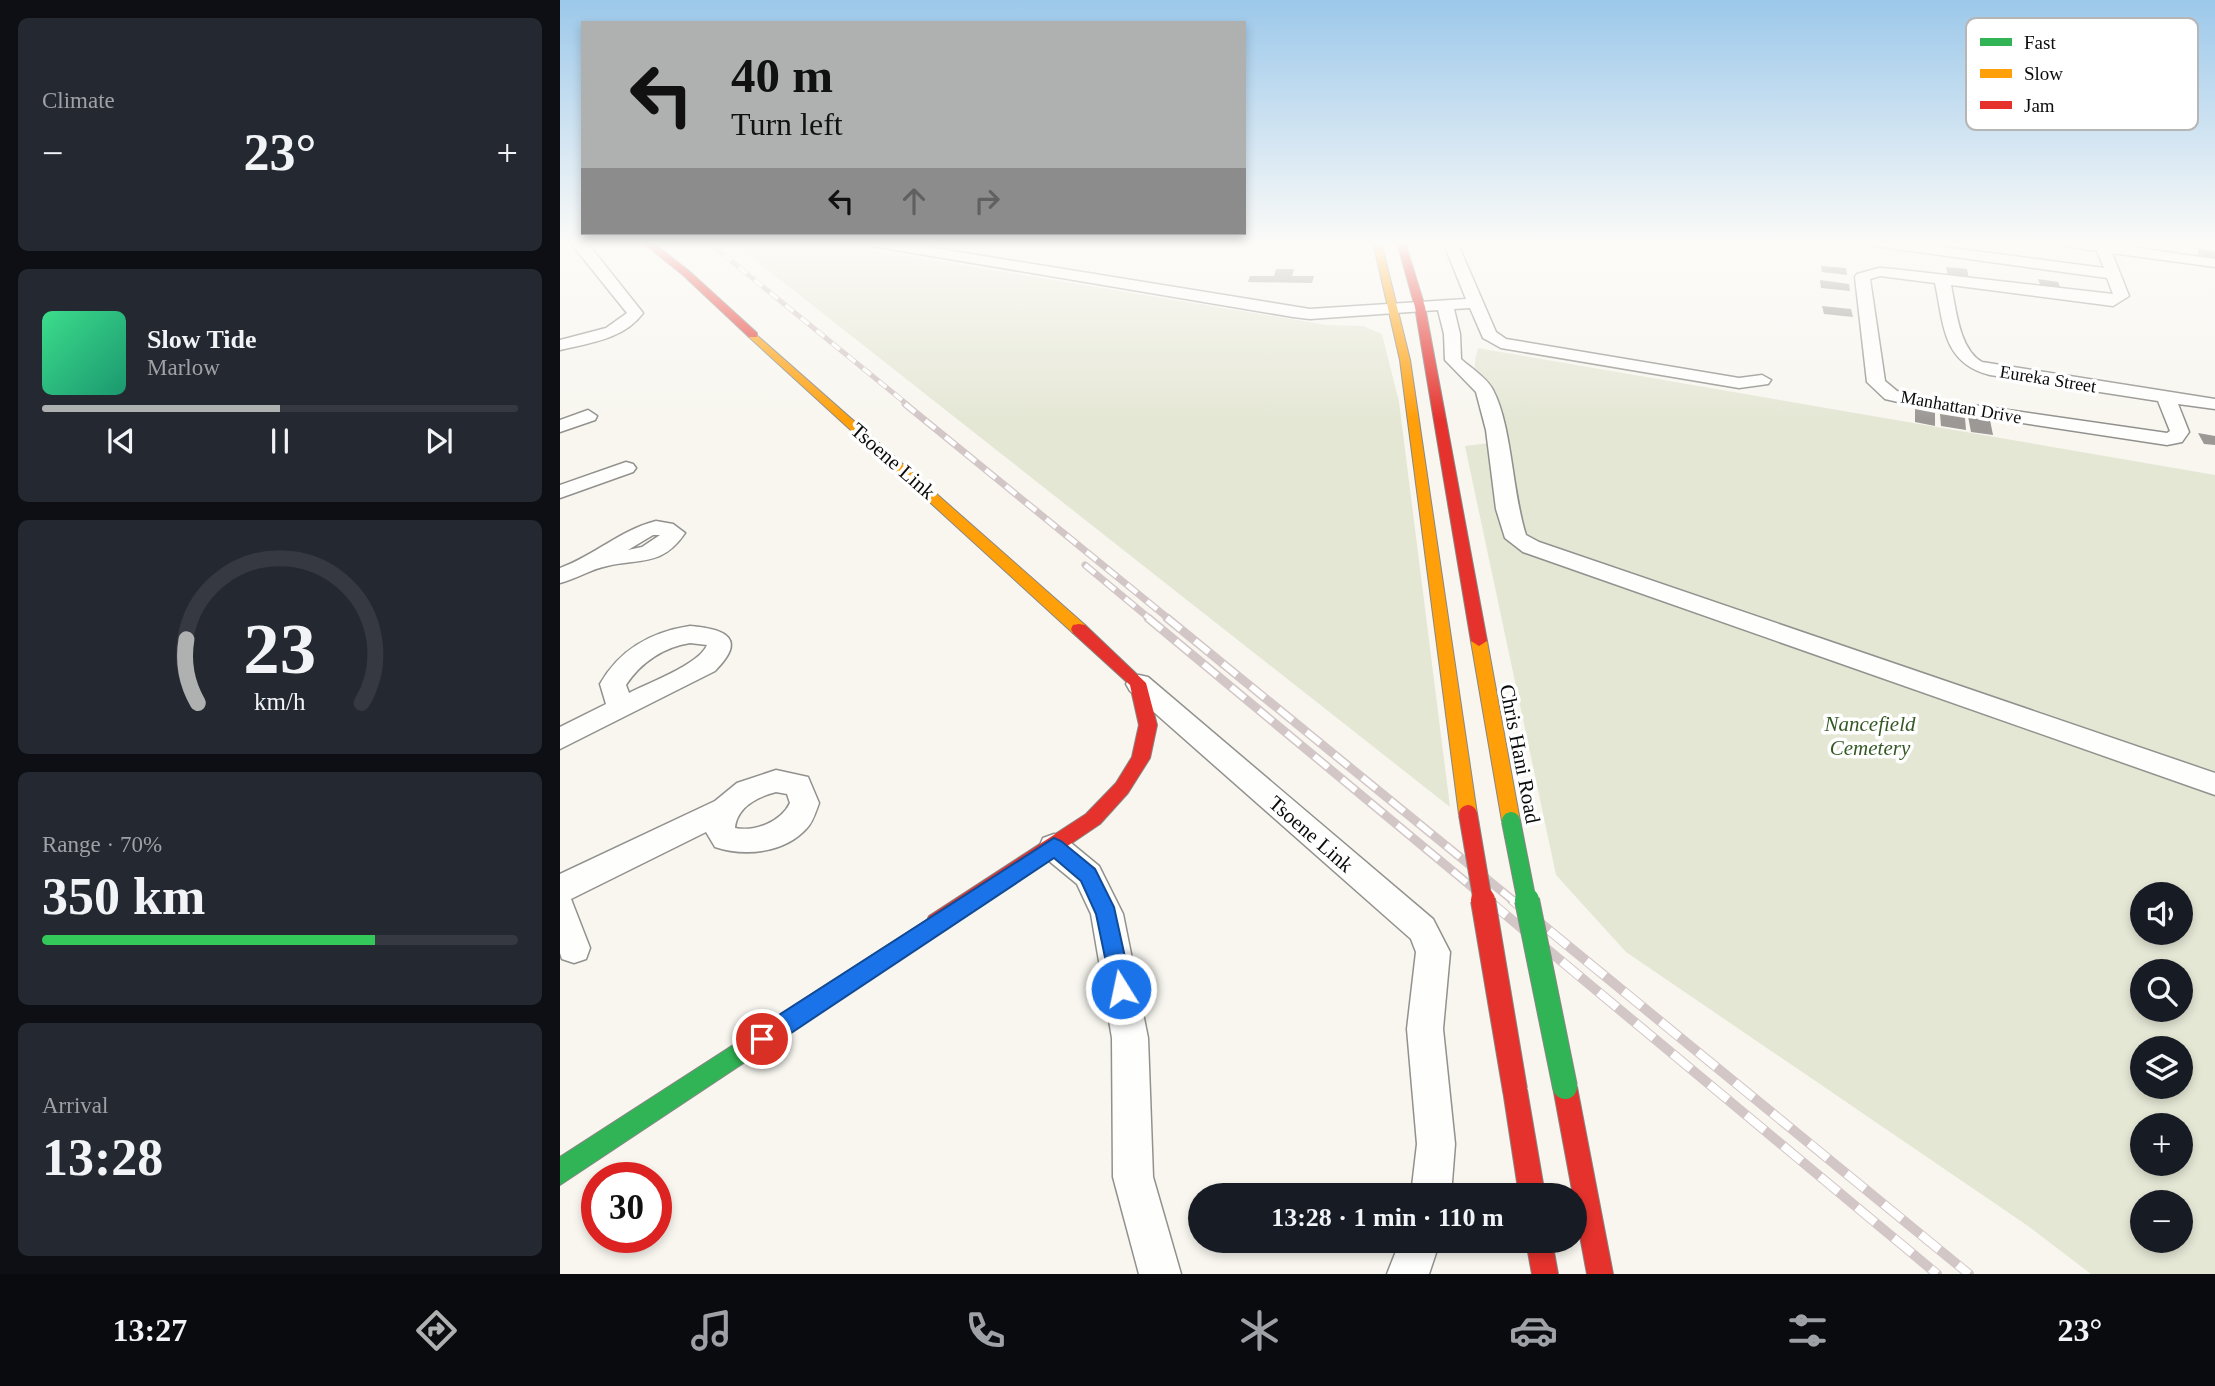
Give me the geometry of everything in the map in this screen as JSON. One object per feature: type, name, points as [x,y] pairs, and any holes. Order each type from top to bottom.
[{"type":"main road","name":"Tsoene Link","points":[[718,301],[1138,683],[1148,706],[1150,722],[1147,744],[1138,765],[1124,787],[1093,819],[1054,847]]},
{"type":"main road","points":[[1393,301],[1401,339],[1468,814],[1530,1183]]},
{"type":"main road","name":"Chris Hani Road","points":[[1418,301],[1511,821],[1600,1274]]},
{"type":"main road","points":[[560,1172],[1054,847]]},
{"type":"main road","points":[[1541,1253],[1545,1274]]},
{"type":"street","points":[[560,345],[618,328],[629,321],[635,313],[626,301]]},
{"type":"street","points":[[1234,301],[1371,321],[1389,328],[1401,339]]},
{"type":"street","name":"Manhattan Drive","points":[[1865,301],[1876,382],[1880,389],[1889,394],[1934,405],[2167,439],[2175,438],[2180,432],[2166,397]]},
{"type":"street","name":"Eureka Street","points":[[1948,301],[1960,349],[1967,359],[1976,365],[1990,370],[2215,404]]},
{"type":"street","points":[[1310,314],[1476,303],[1489,335],[1510,346],[1739,383],[1762,380]]},
{"type":"street","points":[[1445,306],[1452,334],[1453,360],[1484,390],[1495,430],[1507,509],[1516,538],[2215,784]]},
{"type":"street","points":[[560,426],[588,416]]},
{"type":"street","points":[[560,492],[626,468]]},
{"type":"street","points":[[560,576],[600,559]]},
{"type":"street","name":"Tsoene Link","points":[[1138,683],[1422,929],[1433,952],[1425,1029],[1436,1143],[1433,1183]]},
{"type":"street","points":[[560,739],[621,708]]},
{"type":"street","points":[[560,889],[726,809]]},
{"type":"street","points":[[1054,847],[1088,875],[1107,914],[1130,1038],[1133,1177],[1160,1274]]},
{"type":"street","points":[[560,909],[574,948]]},
{"type":"street","points":[[1408,1274],[1416,1253]]},
{"type":"green space","points":[[808,301],[1183,301],[1327,325],[1363,326],[1382,334],[1399,402],[1450,807]]},
{"type":"green space","name":"Nancefield Cemetery","points":[[1478,348],[2215,475],[2215,1274],[2091,1274],[2028,1226],[1626,952],[1556,875],[1465,446],[1490,443],[1478,396],[1475,371]]},
{"type":"building","points":[[1822,306],[1851,309],[1853,317],[1824,314]]},
{"type":"building","points":[[1915,409],[1935,413],[1935,426],[1915,422]]},
{"type":"building","points":[[1940,414],[1965,418],[1966,430],[1941,426]]},
{"type":"building","points":[[1968,416],[1990,420],[1993,435],[1971,432]]},
{"type":"building","points":[[2198,433],[2215,436],[2215,445],[2204,444]]},
{"type":"railway","points":[[781,301],[908,405]]},
{"type":"railway","points":[[905,404],[1169,619]]},
{"type":"railway","points":[[1085,565],[1150,619]]},
{"type":"railway","points":[[1148,618],[1490,902]]},
{"type":"railway","points":[[1167,618],[1515,902]]},
{"type":"railway","points":[[1488,900],[1937,1274]]},
{"type":"railway","points":[[1512,900],[1969,1274]]},
{"type":"traffic: fast","points":[[1511,821],[1565,1087]]},
{"type":"traffic: fast","points":[[560,1172],[936,923]]},
{"type":"traffic: slow","points":[[1391,301],[1405,360],[1468,814]]},
{"type":"traffic: slow","points":[[753,335],[1079,629]]},
{"type":"traffic: slow","points":[[1479,641],[1511,821]]},
{"type":"traffic: jam","points":[[717,301],[753,335]]},
{"type":"traffic: jam","points":[[1418,301],[1479,641]]},
{"type":"traffic: jam","points":[[936,923],[1093,819],[1122,788],[1141,758],[1148,725],[1138,683],[1079,629]]},
{"type":"traffic: jam","points":[[1468,814],[1515,1090]]},
{"type":"traffic: jam","points":[[1565,1087],[1600,1274]]},
{"type":"traffic: jam","points":[[1515,1090],[1530,1183]]},
{"type":"traffic: jam","points":[[1541,1253],[1545,1274]]},
{"type":"route","points":[[762,1039],[1054,847],[1088,875],[1107,914],[1121,989]]}]
